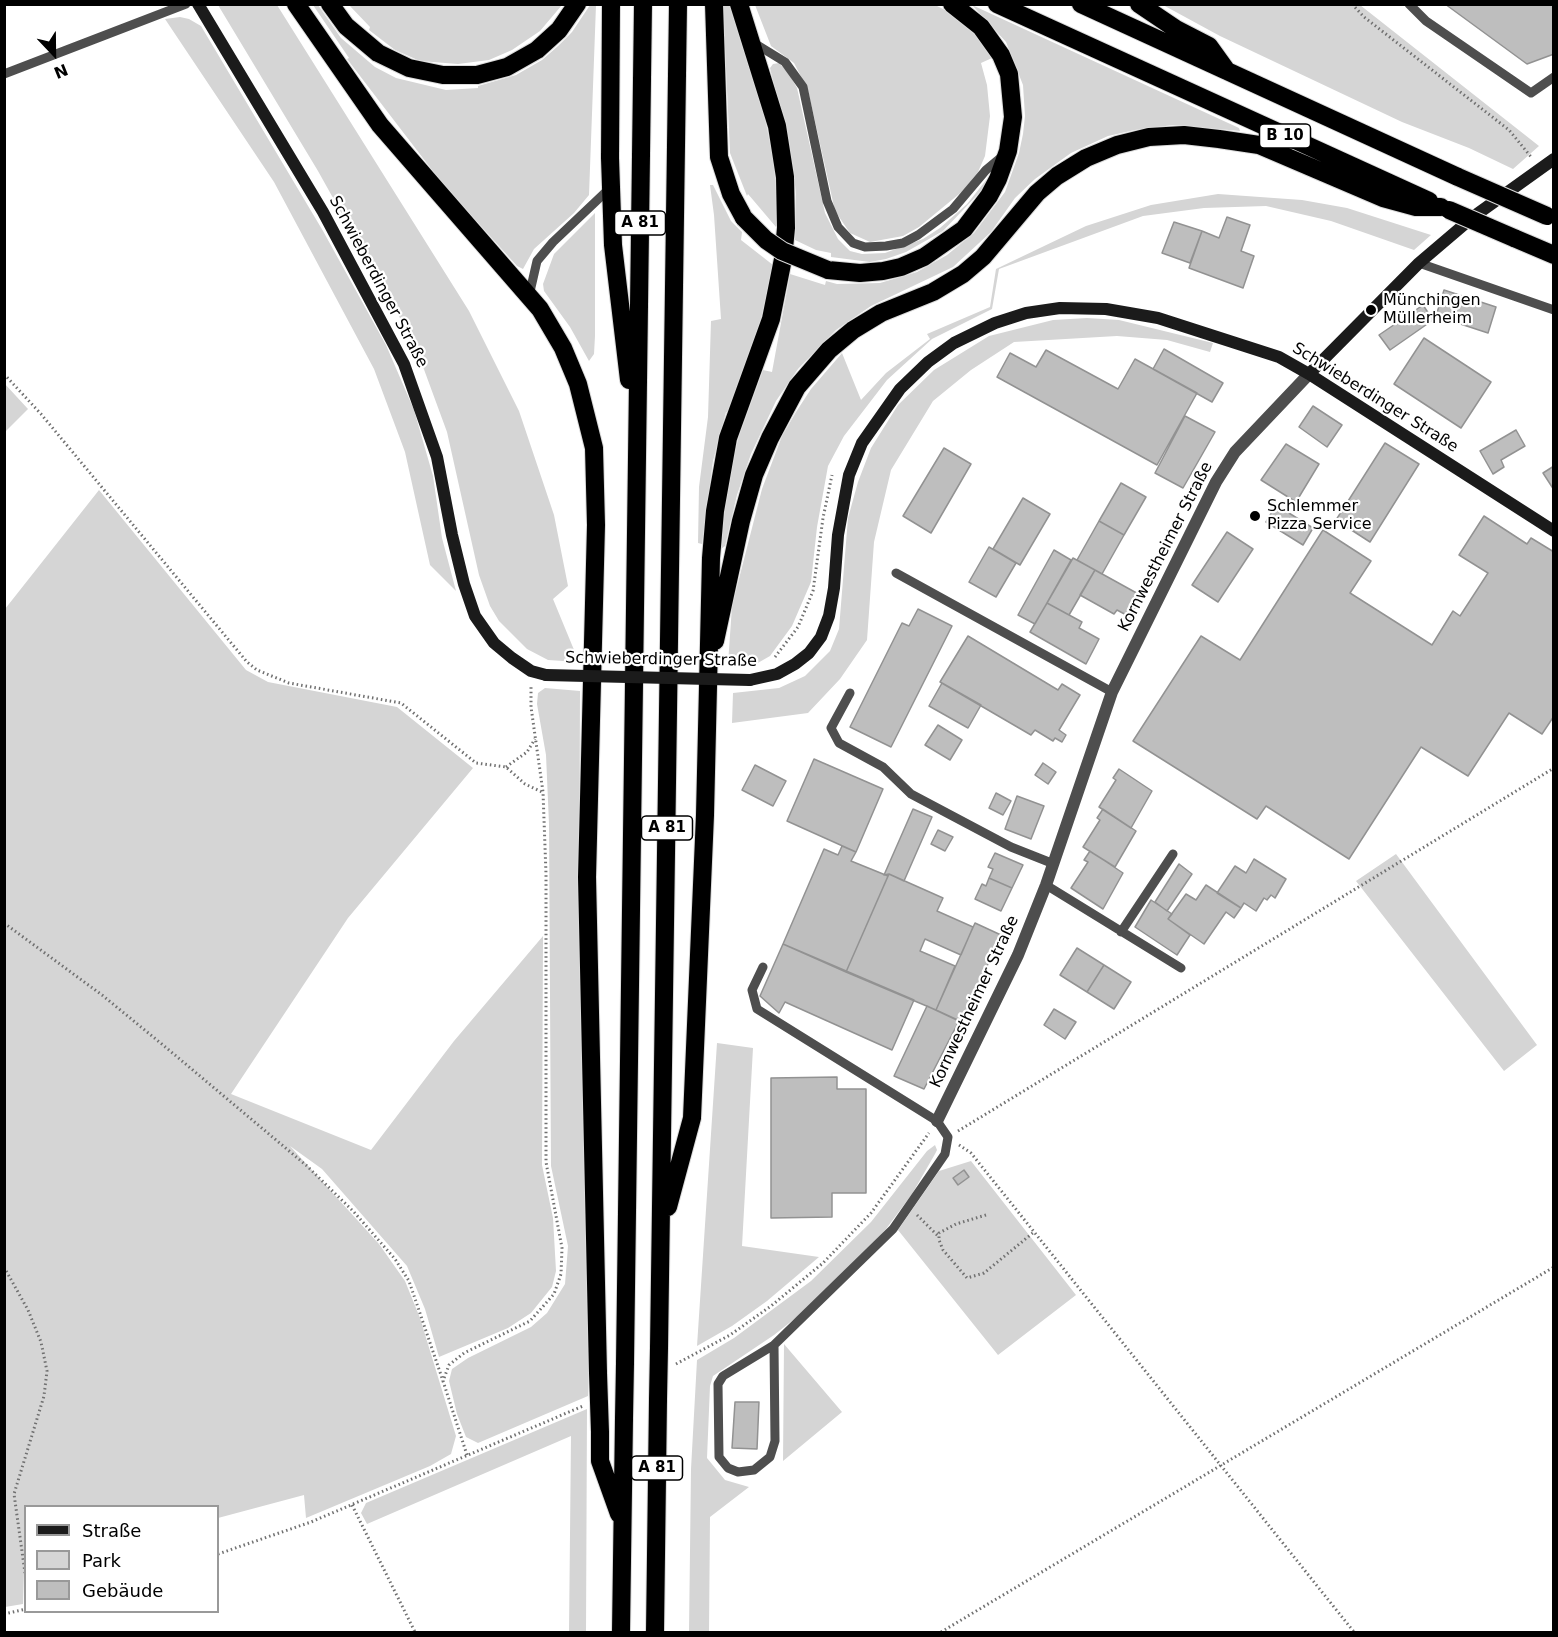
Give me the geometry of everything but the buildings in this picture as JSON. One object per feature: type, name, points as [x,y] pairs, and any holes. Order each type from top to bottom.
[{"type":"highway","points":[[296,4],[380,125],[540,309],[563,348],[578,384],[594,448],[596,525],[587,877],[600,1461],[622,1525]]},
{"type":"highway","points":[[330,4],[346,27],[378,53],[410,68],[443,75],[477,75],[507,67],[537,51],[559,30],[576,4]]},
{"type":"highway","points":[[611,4],[611,187],[618,303],[637,442]]},
{"type":"highway","name":"A 81","points":[[621,1632],[643,4]]},
{"type":"highway","name":"A 81","points":[[655,1632],[678,4]]},
{"type":"highway","points":[[714,4],[719,157],[731,194],[744,218],[766,240],[782,251],[828,270],[860,273],[901,267],[942,246],[964,229],[986,201],[1008,151],[1013,117],[1009,74],[1001,55],[981,27],[952,4]]},
{"type":"highway","points":[[661,1235],[692,1118],[705,815],[711,558],[722,467],[728,438],[771,318],[782,267],[786,228],[785,177],[780,143],[769,94],[739,4]]},
{"type":"highway","name":"B 10","points":[[997,4],[1433,205],[1554,255]]},
{"type":"highway","name":"B 10","points":[[1081,4],[1550,217]]},
{"type":"highway","points":[[1139,4],[1176,29],[1209,46],[1229,73]]},
{"type":"highway","points":[[707,668],[723,613],[741,521],[754,475],[770,438],[797,387],[829,351],[853,330],[881,313],[933,292],[963,274],[983,257],[1036,194],[1057,176],[1086,158],[1117,145],[1149,137],[1184,135],[1259,145],[1383,198],[1433,205]]},
{"type":"street","name":"Schwieberdinger Straße","points":[[198,4],[323,212],[404,364],[437,457],[464,584],[476,616],[494,643],[531,671],[546,675],[750,680],[777,674],[795,664],[809,653],[821,637],[831,607],[838,535],[849,475],[862,443],[900,389],[928,362],[954,343],[995,323],[1026,313],[1059,308],[1106,309],[1158,318],[1279,357],[1554,531]]},
{"type":"street","name":"Kornwestheimer Straße","points":[[937,1121],[1018,955],[1054,864],[1112,692],[1216,482],[1235,452],[1419,263],[1473,217],[1554,159]]},
{"type":"lane","points":[[4,74],[186,4]]},
{"type":"lane","points":[[1409,4],[1426,21],[1530,93],[1554,77]]},
{"type":"lane","points":[[750,38],[785,62],[803,87],[826,201],[838,226],[853,243],[865,247],[886,246],[903,243],[918,236],[953,209],[986,170],[1008,151]]},
{"type":"lane","points":[[529,297],[537,261],[553,242],[611,187]]},
{"type":"lane","points":[[1419,263],[1554,310]]},
{"type":"lane","points":[[897,573],[1112,692]]},
{"type":"lane","points":[[850,693],[831,728],[839,743],[883,767],[911,794],[1011,847],[1054,864]]},
{"type":"lane","points":[[1121,932],[1173,854]]},
{"type":"lane","points":[[1046,885],[1181,968]]},
{"type":"lane","points":[[763,967],[752,990],[757,1009],[937,1121],[948,1137],[945,1154],[893,1229],[774,1345],[723,1376],[718,1384],[719,1457],[728,1468],[738,1472],[754,1470],[770,1457],[775,1441],[774,1345]]},
{"type":"path","points":[[1352,4],[1364,17],[1509,130],[1539,169]]},
{"type":"path","points":[[4,374],[41,414],[247,662],[257,670],[289,683],[401,703],[476,763],[506,767],[525,784],[543,792]]},
{"type":"path","points":[[773,659],[792,638],[813,591],[823,518],[834,468]]},
{"type":"path","points":[[444,1381],[449,1365],[464,1353],[530,1321],[554,1294],[561,1274],[562,1248],[546,1162],[546,886],[543,792],[531,706],[531,671]]},
{"type":"path","points":[[506,767],[526,752],[536,738]]},
{"type":"path","points":[[1354,1632],[971,1154],[948,1137],[1554,768]]},
{"type":"path","points":[[4,923],[102,995],[307,1166],[354,1212],[395,1259],[409,1281],[467,1455]]},
{"type":"path","points":[[910,1205],[939,1237],[943,1250],[968,1278],[984,1273],[1034,1232]]},
{"type":"path","points":[[939,1237],[939,1233],[956,1224],[986,1215]]},
{"type":"path","points":[[4,1267],[28,1310],[41,1342],[47,1371],[44,1396],[14,1494],[24,1566]]},
{"type":"path","points":[[940,1632],[1554,1267]]},
{"type":"path","points":[[352,1505],[415,1632]]},
{"type":"path","points":[[4,1614],[24,1609]]},
{"type":"green space","points":[[218,5],[277,5],[469,311],[519,411],[554,515],[568,586],[553,599],[579,662],[548,660],[527,649],[499,621],[490,606],[479,575],[447,432],[415,345],[318,171]]},
{"type":"green space","points":[[313,5],[318,5],[341,38],[375,67],[396,78],[446,90],[478,88],[478,86],[516,75],[542,60],[558,46],[572,32],[590,5],[596,5],[589,195],[574,213],[534,249],[523,269],[517,266],[442,183],[347,59],[349,58]]},
{"type":"green space","points":[[349,5],[562,5],[540,31],[512,50],[489,60],[458,64],[420,61],[395,50],[369,30],[370,27]]},
{"type":"green space","points":[[723,5],[730,5],[763,108],[774,163],[776,227],[748,194],[747,196],[730,153]]},
{"type":"green space","points":[[755,5],[935,5],[951,13],[973,32],[992,58],[981,63],[987,85],[990,116],[985,156],[978,172],[964,190],[919,227],[903,236],[870,242],[850,233],[835,211],[808,90],[794,63],[771,46]]},
{"type":"green space","points":[[972,5],[1239,128],[1240,131],[1173,125],[1108,136],[1071,153],[1035,179],[1015,198],[991,232],[953,267],[871,306],[836,330],[798,369],[776,401],[751,454],[737,495],[725,546],[721,549],[727,481],[739,436],[763,370],[772,372],[790,274],[825,285],[826,281],[837,284],[880,283],[917,272],[947,255],[974,233],[1005,192],[1019,153],[1023,134],[1025,116],[1023,85],[1006,42]]},
{"type":"green space","points":[[1163,5],[1360,5],[1539,146],[1513,169],[1469,148],[1402,122],[1220,36]]},
{"type":"green space","points":[[180,17],[201,26],[323,231],[386,345],[414,410],[433,476],[442,538],[456,591],[430,565],[405,452],[374,369],[274,182],[165,19]]},
{"type":"green space","points":[[779,63],[788,72],[797,88],[825,213],[838,239],[850,251],[862,254],[885,253],[923,239],[940,228],[967,204],[987,179],[983,189],[943,231],[906,252],[886,259],[870,262],[831,257],[831,253],[816,250],[795,240],[796,194],[793,166],[770,68],[773,64]]},
{"type":"green space","points":[[710,185],[713,185],[731,221],[742,232],[741,240],[773,265],[757,337],[728,412],[726,412],[713,461],[702,544],[698,543],[699,487],[708,417],[711,321],[721,319]]},
{"type":"green space","points":[[1218,194],[1302,200],[1347,208],[1431,235],[1414,250],[1331,221],[1266,206],[1204,208],[1143,216],[999,269],[992,309],[932,339],[887,380],[844,436],[828,466],[817,527],[811,582],[792,626],[770,656],[756,664],[728,664],[732,606],[762,489],[782,436],[796,412],[811,389],[842,353],[861,400],[886,373],[930,339],[927,334],[990,307],[996,269],[1086,226],[1151,205]]},
{"type":"green space","points":[[595,213],[595,336],[594,354],[589,361],[570,327],[544,291],[543,284],[554,254]]},
{"type":"green space","points":[[1087,318],[1119,320],[1213,343],[1210,352],[1167,340],[1117,336],[1014,342],[971,370],[933,401],[891,470],[874,542],[867,640],[840,679],[808,713],[732,723],[733,693],[779,688],[805,676],[830,651],[839,629],[848,518],[871,448],[898,405],[934,370],[989,336],[1053,320]]},
{"type":"green space","points":[[4,383],[28,409],[5,432],[4,432]]},
{"type":"green space","points":[[99,490],[246,670],[268,682],[397,707],[473,768],[348,918],[231,1094],[371,1150],[454,1041],[543,936],[542,1165],[553,1218],[556,1271],[552,1287],[531,1313],[508,1328],[439,1357],[425,1309],[407,1266],[322,1169],[290,1146],[379,1244],[405,1281],[420,1318],[456,1436],[451,1454],[430,1466],[306,1518],[304,1495],[219,1518],[219,1505],[24,1505],[23,1604],[5,1607],[5,609]]},
{"type":"green space","points":[[545,688],[580,691],[579,951],[590,1286],[588,1396],[478,1443],[466,1437],[457,1414],[449,1381],[452,1369],[468,1358],[531,1327],[547,1313],[565,1284],[568,1246],[551,1166],[549,824],[546,755],[537,704],[538,693]]},
{"type":"green space","points":[[1396,854],[1537,1045],[1504,1071],[1356,881]]},
{"type":"green space","points":[[717,1043],[753,1048],[742,1246],[819,1257],[767,1301],[732,1326],[697,1346]]},
{"type":"green space","points":[[935,1145],[937,1150],[912,1194],[886,1229],[858,1260],[812,1305],[774,1335],[713,1376],[710,1386],[707,1458],[725,1480],[749,1487],[710,1517],[709,1632],[689,1632],[691,1469],[697,1360],[734,1338],[811,1281],[871,1222],[927,1151]]},
{"type":"green space","points":[[971,1161],[1076,1295],[998,1355],[898,1230],[939,1171]]},
{"type":"green space","points":[[784,1344],[842,1412],[783,1461]]},
{"type":"green space","points":[[587,1409],[586,1632],[569,1632],[571,1436],[367,1524],[361,1513],[366,1503]]},
{"type":"place","name":"Münchingen Müllerheim","points":[[1371,310]]},
{"type":"place","name":"Schlemmer Pizza Service","points":[[1255,516]]}]
